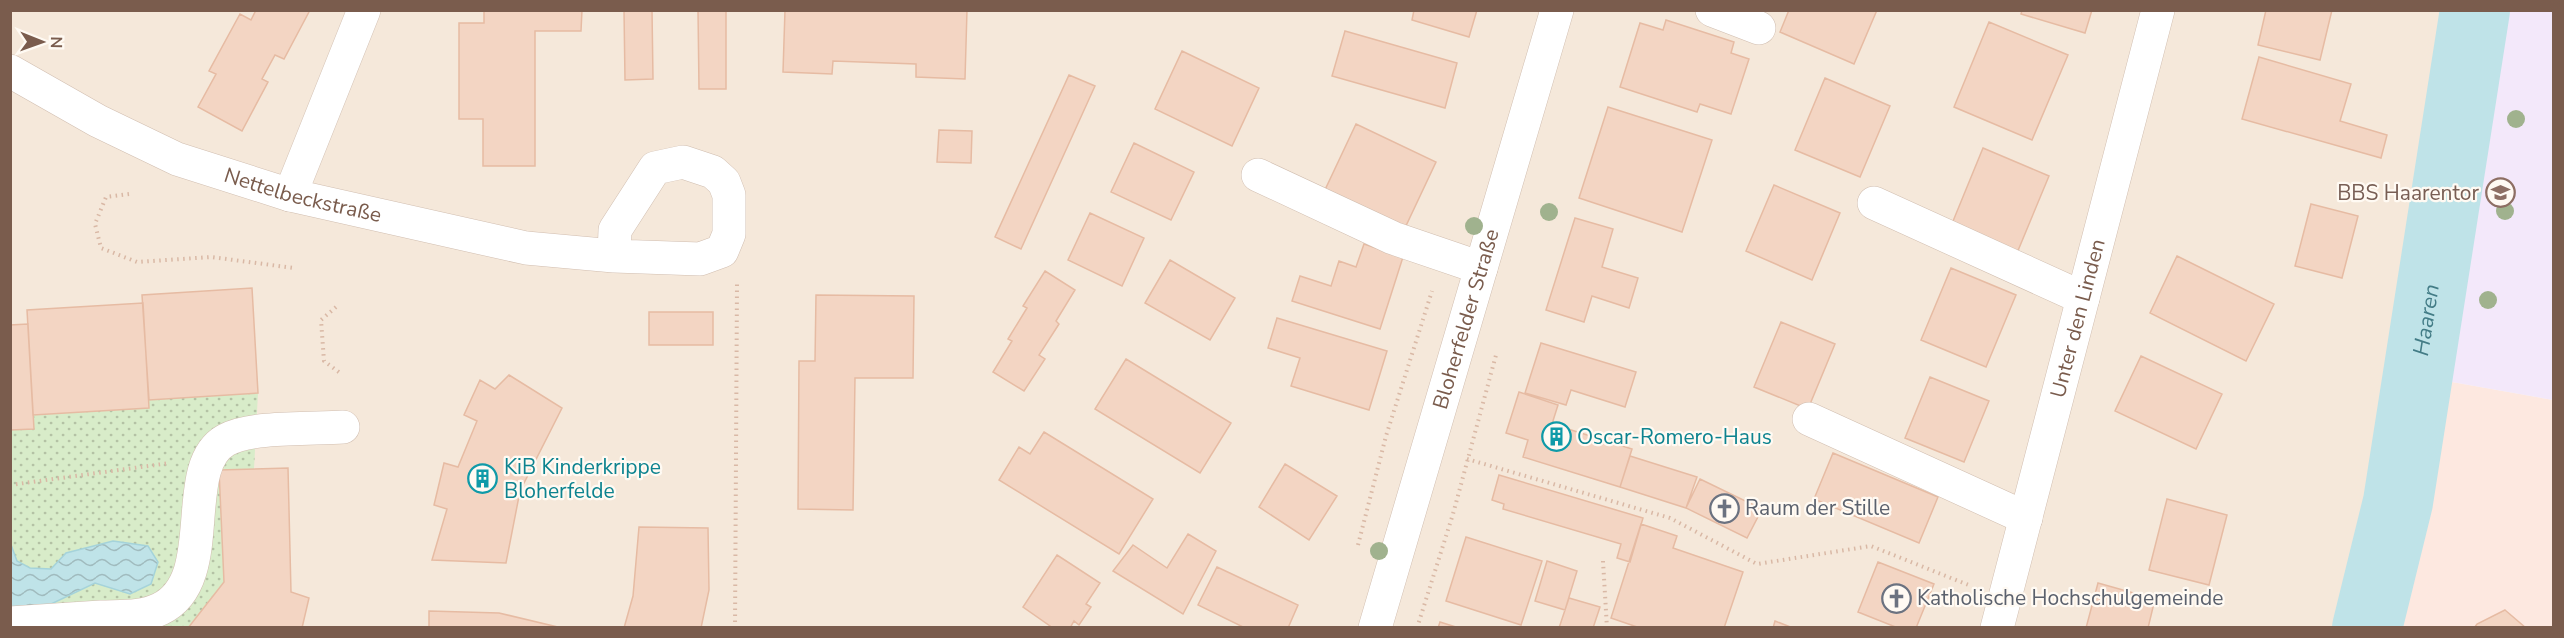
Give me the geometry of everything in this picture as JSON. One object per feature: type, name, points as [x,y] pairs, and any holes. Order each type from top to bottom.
[{"type":"street","points":[[290,195],[364,10]]},
{"type":"street","name":"Bloherfelder Straße","points":[[1375,627],[1557,10]]},
{"type":"street","points":[[1712,10],[1759,28]]},
{"type":"street","name":"Unter den Linden","points":[[2000,613],[2158,10]]},
{"type":"street","name":"Nettelbeckstraße","points":[[10,71],[98,121],[177,159],[290,195],[526,248],[614,256],[700,259],[722,251]]},
{"type":"street","points":[[614,256],[615,230],[655,168],[683,162],[713,172],[724,182],[729,195],[729,234],[722,251]]},
{"type":"street","points":[[1258,176],[1393,238],[1482,268]]},
{"type":"street","points":[[1874,203],[2083,298]]},
{"type":"street","points":[[1809,419],[2026,518]]},
{"type":"street","points":[[10,623],[138,615],[160,609],[180,594],[190,573],[204,473],[211,453],[225,440],[249,432],[343,427]]},
{"type":"path","points":[[129,194],[106,197],[94,224],[101,248],[137,262],[211,257],[294,268]]},
{"type":"path","points":[[722,251],[738,285],[735,627]]},
{"type":"path","points":[[336,307],[321,320],[324,361],[340,373]]},
{"type":"path","points":[[1428,448],[1670,518],[1757,564],[1871,546],[2000,613]]},
{"type":"path","points":[[10,485],[192,460],[211,453]]},
{"type":"path","points":[[1603,561],[1607,627]]},
{"type":"shaded area","points":[[10,11],[2475,11],[2418,376],[2367,628],[11,627]]},
{"type":"shaded area","name":"BBS Haarentor","points":[[2475,11],[2553,11],[2553,400],[2418,376]]},
{"type":"shaded area","points":[[2418,376],[2553,400],[2553,627],[2367,628],[2398,502]]},
{"type":"green space","points":[[258,393],[254,469],[219,470],[224,582],[188,627],[11,628],[11,430],[34,429],[33,415],[149,408],[149,400]]},
{"type":"water","points":[[113,541],[148,546],[158,562],[151,584],[130,594],[95,583],[49,605],[11,607],[10,542],[17,561],[30,568],[51,569],[66,553]]},
{"type":"building","points":[[256,10],[310,10],[284,59],[275,55],[262,79],[268,82],[242,131],[198,107],[216,74],[209,71],[240,14],[251,20]]},
{"type":"building","points":[[484,10],[582,10],[581,31],[535,31],[535,166],[483,166],[483,119],[459,119],[459,23],[484,23]]},
{"type":"building","points":[[624,10],[652,10],[653,79],[625,80]]},
{"type":"building","points":[[698,10],[726,10],[726,89],[699,89]]},
{"type":"building","points":[[785,10],[967,10],[965,79],[916,77],[916,64],[833,61],[832,74],[783,72]]},
{"type":"building","points":[[1414,10],[1477,10],[1469,37],[1412,20]]},
{"type":"building","points":[[1789,10],[1877,10],[1854,64],[1780,32]]},
{"type":"building","points":[[2022,10],[2092,10],[2085,33],[2021,14]]},
{"type":"building","points":[[2266,10],[2332,10],[2320,60],[2258,45]]},
{"type":"building","points":[[1666,20],[1734,42],[1731,53],[1749,59],[1731,114],[1700,104],[1697,112],[1620,87],[1640,23],[1663,30]]},
{"type":"building","points":[[1989,22],[2068,55],[2032,140],[1954,107]]},
{"type":"building","points":[[1345,31],[1457,63],[1445,108],[1332,76]]},
{"type":"building","points":[[1182,51],[1259,88],[1232,146],[1155,109]]},
{"type":"building","points":[[2259,57],[2351,84],[2340,121],[2387,135],[2381,158],[2242,119]]},
{"type":"building","points":[[1069,75],[1095,86],[1021,249],[995,237]]},
{"type":"building","points":[[1825,78],[1890,106],[1860,177],[1795,150]]},
{"type":"building","points":[[1608,107],[1712,140],[1682,232],[1579,198]]},
{"type":"building","points":[[1356,124],[1436,162],[1404,230],[1324,192]]},
{"type":"building","points":[[939,130],[972,131],[971,163],[937,162]]},
{"type":"building","points":[[1134,143],[1194,172],[1171,220],[1111,192]]},
{"type":"building","points":[[1983,148],[2049,176],[2017,253],[1951,226]]},
{"type":"building","points":[[1774,185],[1840,213],[1812,280],[1746,251]]},
{"type":"building","points":[[2311,204],[2358,216],[2342,278],[2295,266]]},
{"type":"building","points":[[1090,213],[1144,238],[1122,286],[1068,260]]},
{"type":"building","points":[[1575,218],[1613,229],[1602,267],[1638,278],[1629,308],[1592,296],[1584,322],[1546,310]]},
{"type":"building","points":[[1364,244],[1403,257],[1380,329],[1292,301],[1300,276],[1331,286],[1339,261],[1356,267]]},
{"type":"building","points":[[2177,256],[2274,304],[2246,361],[2150,313]]},
{"type":"building","points":[[1170,260],[1235,298],[1210,340],[1145,303]]},
{"type":"building","points":[[1951,268],[2016,295],[1986,367],[1921,340]]},
{"type":"building","points":[[1045,271],[1075,290],[1056,321],[1059,324],[1039,355],[1045,359],[1024,391],[993,372],[1012,341],[1008,339],[1027,308],[1023,306]]},
{"type":"building","points":[[252,288],[258,393],[149,400],[142,295]]},
{"type":"building","points":[[816,295],[914,296],[913,378],[855,378],[853,510],[798,509],[799,361],[815,361]]},
{"type":"building","points":[[143,303],[149,408],[33,415],[27,310]]},
{"type":"building","points":[[649,312],[713,312],[713,345],[649,345]]},
{"type":"building","points":[[1277,318],[1387,351],[1369,410],[1291,386],[1300,358],[1268,348]]},
{"type":"building","points":[[1781,322],[1835,344],[1808,409],[1754,387]]},
{"type":"building","points":[[28,324],[34,429],[10,430],[10,325]]},
{"type":"building","points":[[1541,343],[1636,372],[1625,407],[1571,390],[1566,405],[1525,393]]},
{"type":"building","points":[[2141,356],[2222,394],[2196,449],[2115,411]]},
{"type":"building","points":[[1126,359],[1231,423],[1200,473],[1095,409]]},
{"type":"building","name":"KiB Kinderkrippe Bloherfelde","points":[[509,375],[562,408],[520,491],[506,563],[432,560],[447,509],[434,505],[444,463],[458,467],[477,421],[464,415],[480,380],[495,389]]},
{"type":"building","points":[[1930,377],[1989,401],[1964,462],[1905,438]]},
{"type":"building","name":"Oscar-Romero-Haus","points":[[1519,392],[1558,405],[1552,424],[1632,449],[1620,487],[1523,457],[1528,440],[1506,433]]},
{"type":"building","points":[[1044,432],[1153,499],[1119,554],[999,480],[1019,447],[1030,454]]},
{"type":"building","points":[[1833,453],[1938,497],[1919,543],[1814,499]]},
{"type":"building","points":[[1630,456],[1697,477],[1686,508],[1620,487]]},
{"type":"building","points":[[1285,464],[1337,496],[1309,540],[1259,507]]},
{"type":"building","points":[[288,468],[291,592],[309,598],[302,628],[188,628],[224,582],[219,470]]},
{"type":"building","points":[[1499,475],[1643,518],[1630,562],[1617,558],[1621,544],[1503,509],[1504,504],[1492,500]]},
{"type":"building","name":"Raum der Stille","points":[[1700,479],[1762,509],[1747,538],[1686,508]]},
{"type":"building","points":[[2167,499],[2227,515],[2209,585],[2149,570]]},
{"type":"building","points":[[1641,524],[1677,536],[1673,548],[1743,572],[1724,628],[1640,628],[1611,618]]},
{"type":"building","points":[[639,527],[708,528],[709,590],[701,628],[624,628],[633,596]]},
{"type":"building","points":[[1188,534],[1216,551],[1183,614],[1113,571],[1133,545],[1167,568]]},
{"type":"building","points":[[1466,537],[1542,561],[1521,625],[1446,601]]},
{"type":"building","points":[[1057,555],[1100,583],[1086,604],[1091,607],[1079,625],[1074,621],[1070,628],[1053,628],[1023,607]]},
{"type":"building","points":[[1547,561],[1577,571],[1565,610],[1535,601]]},
{"type":"building","name":"Katholische Hochschulgemeinde","points":[[1878,562],[1934,584],[1916,628],[1898,628],[1858,612]]},
{"type":"building","points":[[1217,567],[1298,605],[1288,628],[1245,628],[1198,605]]},
{"type":"building","points":[[2098,583],[2155,599],[2148,628],[2086,628]]},
{"type":"building","points":[[1569,598],[1600,607],[1593,628],[1559,628]]},
{"type":"building","points":[[2505,610],[2526,628],[2474,628],[2477,624]]},
{"type":"building","points":[[429,611],[499,613],[562,628],[429,628]]},
{"type":"building","points":[[1775,621],[1793,628],[1773,628]]},
{"type":"building","points":[[1440,622],[1459,628],[1438,628]]},
{"type":"waterway","name":"Haaren","points":[[2367,628],[2398,502],[2475,10]]},
{"type":"place","name":"BBS Haarentor","points":[[2500,193]]},
{"type":"place","name":"Oscar-Romero-Haus","points":[[1556,437]]},
{"type":"place","name":"KiB Kinderkrippe Bloherfelde","points":[[483,479]]},
{"type":"place","name":"Raum der Stille","points":[[1724,508]]},
{"type":"place","name":"Katholische Hochschulgemeinde","points":[[1896,598]]}]
